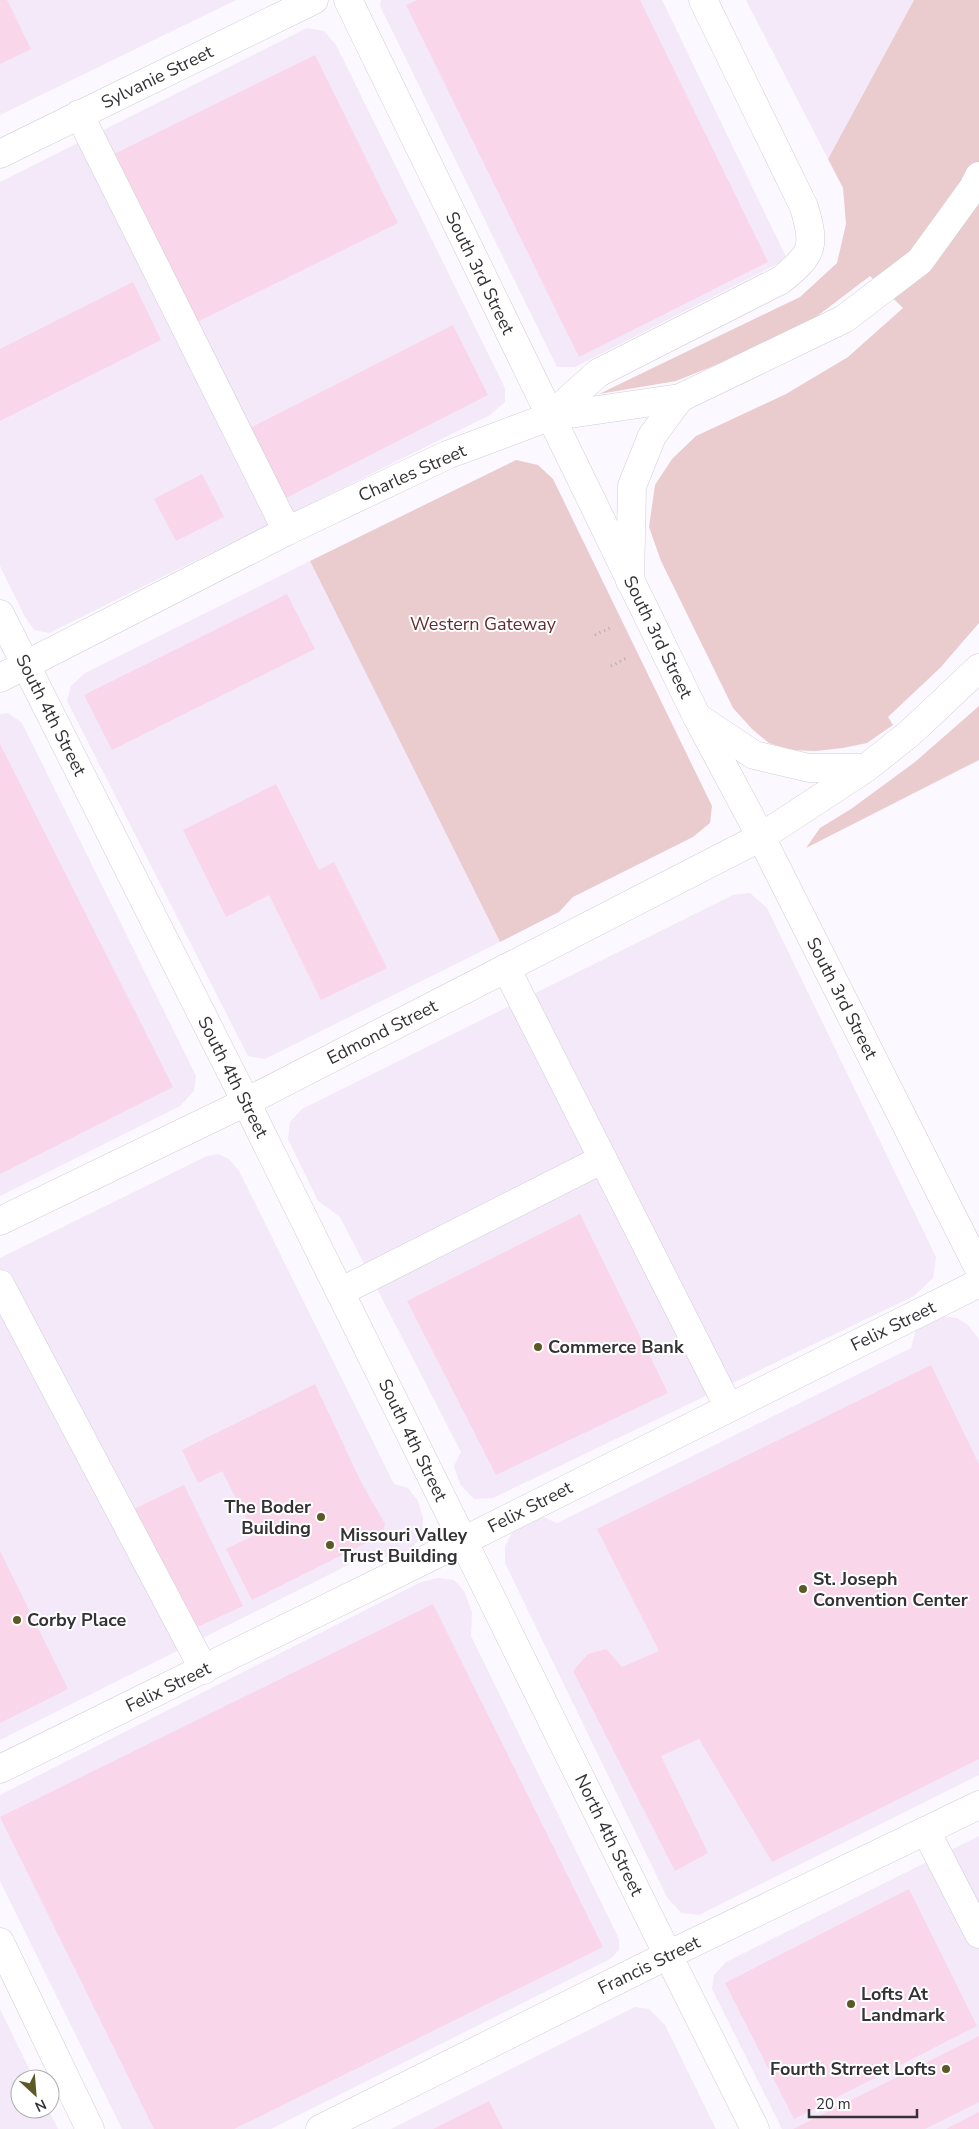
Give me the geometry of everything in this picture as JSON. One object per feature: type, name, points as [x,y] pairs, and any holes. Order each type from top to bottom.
[{"type":"main road","name":"Sylvanie Street","points":[[0,154],[314,0]]},
{"type":"main road","name":"South 3rd Street","points":[[348,0],[549,417],[697,717],[761,837],[979,1269]]},
{"type":"main road","name":"Charles Street","points":[[0,678],[287,531],[447,455],[549,417],[598,373],[781,280],[800,265],[810,250],[812,233],[804,207],[703,0]]},
{"type":"main road","points":[[79,114],[287,531]]},
{"type":"main road","points":[[549,417],[680,398],[844,319],[920,261],[979,176]]},
{"type":"main road","points":[[630,581],[632,486],[652,436],[680,398]]},
{"type":"main road","name":"South 4th Street","points":[[0,614],[246,1102],[463,1541]]},
{"type":"main road","name":"Edmond Street","points":[[0,1221],[246,1102],[761,837],[866,768],[910,733],[979,668]]},
{"type":"main road","points":[[697,717],[754,755],[809,768],[866,768]]},
{"type":"main road","points":[[506,968],[729,1408]]},
{"type":"main road","points":[[340,1292],[603,1159]]},
{"type":"main road","name":"Felix Street","points":[[0,1769],[204,1670],[979,1283]]},
{"type":"main road","points":[[0,1284],[204,1670]]},
{"type":"main road","name":"North 4th Street","points":[[463,1541],[755,2129]]},
{"type":"main road","name":"Francis Street","points":[[320,2129],[668,1955],[979,1805]]},
{"type":"main road","points":[[926,1831],[979,1934]]},
{"type":"main road","points":[[0,1942],[90,2129]]},
{"type":"path","points":[[595,635],[612,627]]},
{"type":"path","points":[[611,666],[627,658]]},
{"type":"shaded area","points":[[0,0],[236,0],[0,115]]},
{"type":"shaded area","points":[[381,0],[662,0],[787,259],[575,367],[557,367],[380,6]]},
{"type":"shaded area","points":[[746,0],[914,0],[828,159]]},
{"type":"shaded area","points":[[307,28],[324,31],[336,45],[505,388],[505,402],[490,415],[49,633],[34,630],[24,615],[0,566],[0,182]]},
{"type":"shaded area","points":[[310,561],[500,942],[265,1059],[248,1056],[67,701],[71,686],[85,673]]},
{"type":"shaded area","points":[[8,713],[22,723],[196,1076],[194,1091],[180,1106],[0,1196],[0,714]]},
{"type":"shaded area","points":[[750,893],[767,908],[936,1257],[933,1278],[914,1296],[493,1498],[474,1499],[460,1484],[454,1466],[461,1452],[340,1217],[318,1201],[288,1139],[290,1122],[302,1109],[733,895]]},
{"type":"shaded area","points":[[218,1154],[229,1159],[239,1171],[394,1484],[408,1488],[418,1501],[423,1518],[422,1535],[413,1547],[394,1558],[368,1555],[0,1740],[0,1258],[207,1156]]},
{"type":"shaded area","name":"St. Joseph Convention Center","points":[[940,1316],[957,1318],[968,1325],[979,1339],[979,1775],[699,1915],[681,1913],[667,1897],[505,1563],[505,1546],[513,1531],[541,1516],[557,1523],[911,1348],[916,1329]]},
{"type":"shaded area","points":[[438,1578],[454,1580],[464,1591],[472,1612],[471,1636],[619,1939],[619,1950],[610,1959],[271,2129],[122,2129],[0,1881],[0,1795],[421,1582]]},
{"type":"shaded area","points":[[979,1836],[979,2129],[782,2129],[712,1989],[714,1975],[726,1962]]},
{"type":"shaded area","points":[[635,2007],[649,2009],[665,2025],[716,2129],[391,2129]]},
{"type":"shaded area","points":[[0,2009],[29,2069],[10,2069],[10,2119],[53,2119],[58,2129],[0,2129]]},
{"type":"green space","points":[[914,0],[979,0],[979,623],[940,668],[888,717],[893,725],[867,743],[816,751],[790,750],[769,743],[752,729],[733,708],[661,561],[649,527],[655,485],[672,459],[696,436],[786,394],[848,357],[903,308],[870,276],[812,320],[748,352],[676,381],[599,394],[800,297],[837,263],[846,224],[843,188],[828,159]]},
{"type":"green space","name":"Western Gateway","points":[[516,460],[538,465],[553,479],[712,806],[710,823],[693,837],[573,897],[559,912],[500,942],[310,561]]},
{"type":"green space","points":[[979,706],[979,760],[806,848],[820,828],[851,809],[915,762]]},
{"type":"building","points":[[0,0],[7,0],[31,49],[0,64]]},
{"type":"building","points":[[417,0],[640,0],[768,262],[579,357],[406,5]]},
{"type":"building","points":[[315,55],[398,223],[197,322],[114,154]]},
{"type":"building","points":[[133,282],[161,340],[0,421],[0,349]]},
{"type":"building","points":[[453,325],[488,395],[286,498],[250,428]]},
{"type":"building","points":[[202,474],[224,517],[176,541],[154,499]]},
{"type":"building","points":[[287,594],[315,649],[112,750],[84,695]]},
{"type":"building","points":[[0,744],[173,1087],[0,1174]]},
{"type":"building","points":[[276,784],[319,870],[334,862],[387,968],[321,1000],[269,895],[226,917],[183,830]]},
{"type":"building","name":"Commerce Bank","points":[[580,1214],[668,1393],[496,1475],[407,1301]]},
{"type":"building","name":"St. Joseph Convention Center","points":[[931,1365],[979,1464],[979,1759],[772,1862],[699,1739],[661,1756],[708,1853],[675,1871],[573,1671],[588,1654],[606,1649],[622,1667],[659,1651],[597,1529]]},
{"type":"building","name":"The Boder Building","points":[[315,1384],[361,1482],[385,1524],[382,1535],[252,1600],[226,1549],[255,1535],[222,1471],[198,1483],[182,1450]]},
{"type":"building","points":[[184,1485],[243,1606],[193,1629],[134,1509]]},
{"type":"building","name":"Corby Place","points":[[0,1551],[68,1689],[0,1723]]},
{"type":"building","points":[[433,1604],[603,1947],[234,2129],[154,2129],[0,1817]]},
{"type":"building","name":"Lofts At Landmark","points":[[909,1889],[977,2026],[794,2119],[725,1983]]},
{"type":"building","name":"Fourth Strreet Lofts","points":[[979,2036],[979,2102],[925,2129],[793,2129]]},
{"type":"building","points":[[489,2101],[503,2129],[433,2129]]},
{"type":"building","points":[[979,2112],[979,2129],[946,2129]]},
{"type":"place","name":"Commerce Bank","points":[[538,1347]]},
{"type":"place","name":"The Boder Building","points":[[321,1517]]},
{"type":"place","name":"Missouri Valley Trust Building","points":[[330,1545]]},
{"type":"place","name":"St. Joseph Convention Center","points":[[803,1589]]},
{"type":"place","name":"Corby Place","points":[[17,1620]]},
{"type":"place","name":"Lofts At Landmark","points":[[851,2004]]},
{"type":"place","name":"Fourth Strreet Lofts","points":[[946,2069]]}]
